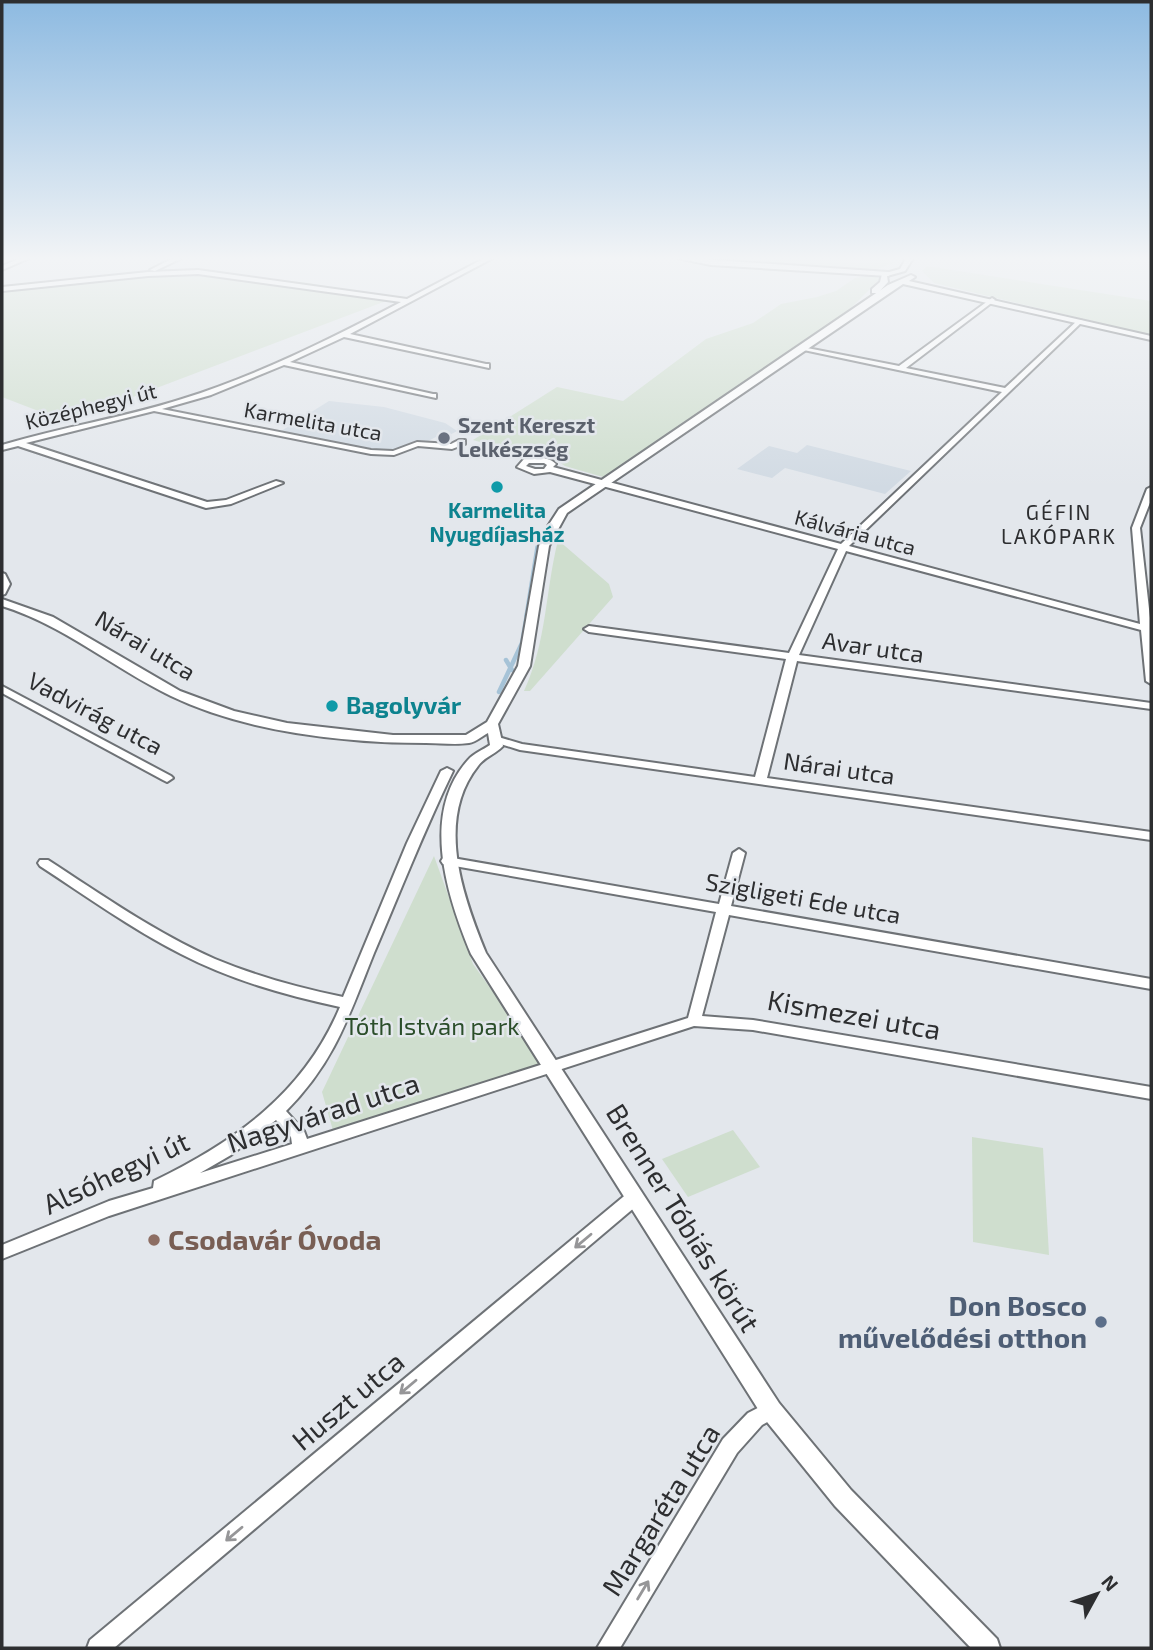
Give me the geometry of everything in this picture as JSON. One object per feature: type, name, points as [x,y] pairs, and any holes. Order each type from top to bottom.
[{"type":"street","points":[[469,743],[492,724],[524,666],[542,556],[553,526],[564,511],[823,334]]},
{"type":"street","points":[[900,369],[947,334]]},
{"type":"street","points":[[760,781],[792,658],[843,547],[1004,390],[1066,334]]},
{"type":"street","points":[[346,335],[486,366]]},
{"type":"street","name":"Középhegyi út","points":[[2,448],[157,410],[216,391],[346,335]]},
{"type":"street","points":[[802,349],[1004,390]]},
{"type":"street","points":[[282,363],[433,396]]},
{"type":"street","name":"Karmelita utca","points":[[157,410],[387,453],[417,444],[452,446],[462,442]]},
{"type":"street","points":[[18,443],[206,505],[228,502],[279,483]]},
{"type":"street","name":"Kálvária utca","points":[[550,469],[1149,630]]},
{"type":"street","points":[[1151,489],[1136,528],[1149,630],[1151,681]]},
{"type":"street","points":[[1136,528],[1151,531]]},
{"type":"street","points":[[2,576],[5,584],[2,592]]},
{"type":"street","name":"Nárai utca","points":[[2,602],[53,619],[162,686],[204,705],[290,726],[393,739],[469,743]]},
{"type":"street","name":"Avar utca","points":[[590,629],[1151,706]]},
{"type":"street","name":"Vadvirág utca","points":[[2,689],[167,778]]},
{"type":"street","points":[[492,724],[493,745]]},
{"type":"street","points":[[469,743],[478,752],[493,745]]},
{"type":"street","points":[[469,743],[471,765]]},
{"type":"street","points":[[471,765],[493,745]]},
{"type":"street","name":"Nárai utca","points":[[493,745],[1151,836]]},
{"type":"street","name":"Brenner Tóbiás körút","points":[[471,765],[452,809],[446,840],[447,861],[466,924],[479,954],[771,1410],[843,1498],[988,1648]]},
{"type":"street","name":"Alsóhegyi út","points":[[2,1252],[170,1181],[220,1153],[278,1111],[316,1066],[347,1003],[418,828],[447,771]]},
{"type":"street","points":[[694,1021],[739,853]]},
{"type":"street","name":"Szigligeti Ede utca","points":[[447,861],[480,869],[724,908],[1151,984]]},
{"type":"street","points":[[44,863],[167,941],[295,993],[347,1003]]},
{"type":"street","name":"Kismezei utca","points":[[552,1067],[694,1021],[753,1025],[1151,1093]]},
{"type":"street","name":"Nagyvárad utca","points":[[109,1209],[552,1067]]},
{"type":"street","points":[[278,1111],[298,1135],[302,1147]]},
{"type":"street","name":"Huszt utca","points":[[98,1648],[635,1197]]},
{"type":"street","name":"Margaréta utca","points":[[608,1648],[730,1446],[755,1419],[771,1410]]},
{"type":"shaded area","points":[[329,401],[384,407],[445,423],[457,431],[448,436],[442,434],[424,443],[414,441],[393,452],[278,433]]},
{"type":"shaded area","points":[[807,445],[911,471],[885,494],[785,468],[772,478],[737,469],[769,446],[797,453]]},
{"type":"green space","points":[[2,334],[299,334],[67,422],[2,397]]},
{"type":"green space","points":[[721,334],[817,334],[603,477],[565,466],[551,457],[529,456],[473,440],[557,387],[623,401],[706,339]]},
{"type":"green space","points":[[558,540],[609,584],[613,597],[530,691],[524,691],[537,654]]},
{"type":"green space","name":"Tóth István park","points":[[434,856],[473,964],[544,1063],[334,1134],[322,1092]]},
{"type":"green space","points":[[733,1130],[760,1167],[688,1197],[662,1159]]},
{"type":"green space","points":[[972,1137],[1043,1148],[1049,1255],[973,1242]]},
{"type":"waterway","points":[[526,616],[537,547]]},
{"type":"waterway","points":[[510,668],[522,643],[527,614]]},
{"type":"waterway","points":[[506,660],[510,668]]},
{"type":"waterway","points":[[499,692],[510,668]]},
{"type":"place","name":"Szent Kereszt Lelkészség","points":[[444,438]]},
{"type":"place","name":"Karmelita Nyugdíjasház","points":[[497,487]]},
{"type":"place","name":"Bagolyvár","points":[[332,706]]},
{"type":"place","name":"Csodavár Óvoda","points":[[154,1240]]},
{"type":"place","name":"Don Bosco művelődési otthon","points":[[1101,1322]]},
{"type":"district","name":"GÉFIN LAKÓPARK","points":[[1059,525]]}]
